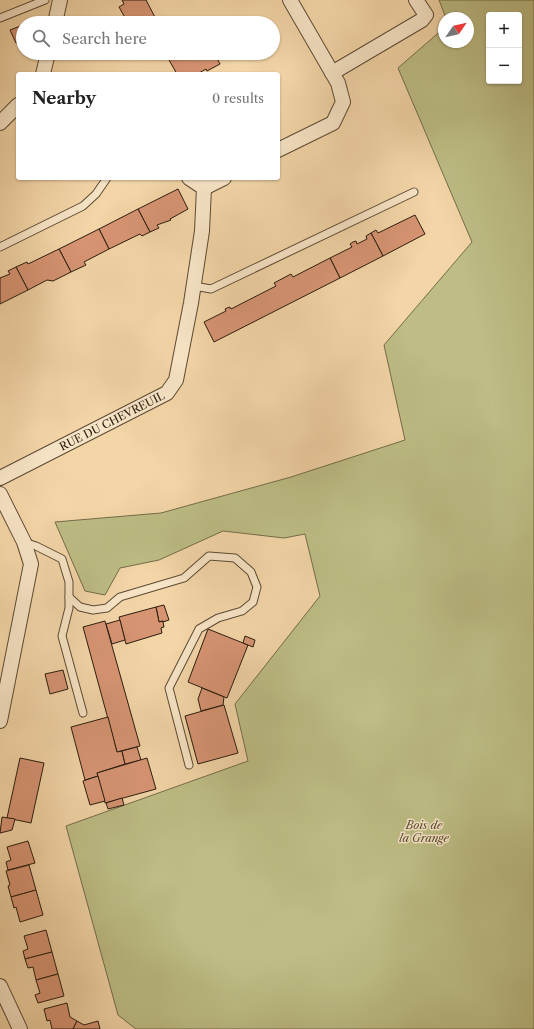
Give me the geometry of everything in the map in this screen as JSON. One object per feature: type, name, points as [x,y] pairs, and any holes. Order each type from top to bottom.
[{"type":"street","points":[[57,16],[60,0]]},
{"type":"street","points":[[280,149],[333,123],[343,102],[338,83],[290,0]]},
{"type":"street","points":[[332,73],[422,20],[426,15],[416,0]]},
{"type":"street","points":[[44,72],[47,60]]},
{"type":"street","points":[[0,123],[16,107]]},
{"type":"street","points":[[192,180],[204,188],[220,180]]},
{"type":"street","name":"RUE DU CHEVREUIL","points":[[0,478],[167,393],[176,380],[194,286],[202,231],[204,188]]},
{"type":"street","points":[[0,494],[24,542],[31,564],[0,721]]},
{"type":"street","points":[[0,986],[20,1029]]},
{"type":"lane","points":[[0,18],[45,0]]},
{"type":"lane","points":[[0,247],[83,206],[96,194],[106,180]]},
{"type":"lane","points":[[194,286],[211,289],[414,192]]},
{"type":"lane","points":[[24,542],[36,546],[62,559],[69,582],[69,608],[62,636],[83,713]]},
{"type":"lane","points":[[69,597],[80,607],[93,610],[107,608],[120,597],[184,578],[209,556],[235,558],[251,572],[257,587],[253,602],[242,611],[218,618],[199,629],[169,688],[189,765]]},
{"type":"green space","name":"Bois de la Grange","points":[[439,0],[534,0],[534,1029],[136,1029],[118,1015],[66,826],[248,761],[235,704],[320,596],[305,534],[284,538],[223,531],[159,560],[120,568],[105,595],[85,591],[55,522],[161,513],[291,477],[405,440],[384,345],[472,242],[398,68],[438,33],[438,48],[474,48],[474,12],[444,12]]},
{"type":"building","points":[[122,0],[146,0],[154,16],[124,16],[119,7],[124,4]]},
{"type":"building","points":[[16,28],[16,43],[10,30]]},
{"type":"building","points":[[169,60],[218,60],[220,64],[207,71],[206,69],[201,72],[176,72]]},
{"type":"building","points":[[178,189],[188,209],[170,219],[171,220],[157,225],[159,228],[150,232],[138,209]]},
{"type":"building","points":[[138,209],[150,232],[142,236],[140,234],[109,249],[99,229]]},
{"type":"building","points":[[415,215],[425,234],[383,256],[371,233],[376,230],[378,233]]},
{"type":"building","points":[[99,229],[109,249],[84,262],[86,265],[71,272],[59,249]]},
{"type":"building","points":[[371,233],[383,256],[340,278],[330,258],[352,247],[350,244],[353,242],[356,241],[357,244],[367,239],[366,236]]},
{"type":"building","points":[[59,249],[71,272],[53,281],[47,280],[28,290],[16,267],[27,262],[28,264]]},
{"type":"building","points":[[330,258],[340,278],[214,342],[204,322],[226,311],[225,309],[227,308],[230,307],[231,309],[276,286],[274,283],[291,274],[293,277]]},
{"type":"building","points":[[16,267],[28,290],[0,304],[0,278],[10,274],[8,271]]},
{"type":"building","points":[[164,605],[169,620],[159,622],[156,607]]},
{"type":"building","points":[[156,607],[159,622],[163,621],[164,627],[161,628],[162,633],[126,644],[119,617]]},
{"type":"building","points":[[120,620],[125,640],[112,644],[106,624]]},
{"type":"building","points":[[105,621],[140,746],[117,752],[83,627]]},
{"type":"building","points":[[208,629],[248,645],[227,698],[188,682]]},
{"type":"building","points":[[245,636],[255,640],[253,647],[243,643]]},
{"type":"building","points":[[63,670],[68,689],[50,694],[45,674]]},
{"type":"building","points":[[202,688],[224,697],[223,705],[201,711],[198,699]]},
{"type":"building","points":[[224,705],[238,753],[198,764],[185,716]]},
{"type":"building","points":[[108,717],[117,752],[122,751],[125,764],[97,773],[98,776],[85,780],[71,727]]},
{"type":"building","points":[[137,747],[141,760],[125,764],[122,751]]},
{"type":"building","points":[[20,758],[44,763],[31,823],[7,818]]},
{"type":"building","points":[[147,758],[156,789],[105,803],[97,773]]},
{"type":"building","points":[[98,776],[105,801],[90,805],[83,781]]},
{"type":"building","points":[[122,798],[124,805],[108,809],[106,803]]},
{"type":"building","points":[[2,817],[15,819],[12,830],[0,833]]},
{"type":"building","points":[[28,841],[35,863],[8,870],[6,862],[11,860],[7,847]]},
{"type":"building","points":[[29,865],[36,890],[11,897],[8,886],[10,885],[6,871]]},
{"type":"building","points":[[36,890],[43,915],[20,922],[16,907],[14,908],[11,897]]},
{"type":"building","points":[[46,930],[52,952],[25,959],[23,951],[28,949],[24,936]]},
{"type":"building","points":[[52,952],[58,974],[36,980],[33,967],[28,968],[25,959]]},
{"type":"building","points":[[58,974],[64,996],[38,1003],[35,995],[40,993],[36,980]]},
{"type":"building","points":[[67,1003],[70,1017],[77,1021],[73,1029],[52,1029],[50,1020],[47,1021],[44,1009]]},
{"type":"building","points":[[77,1021],[84,1025],[98,1021],[100,1029],[73,1029]]}]
